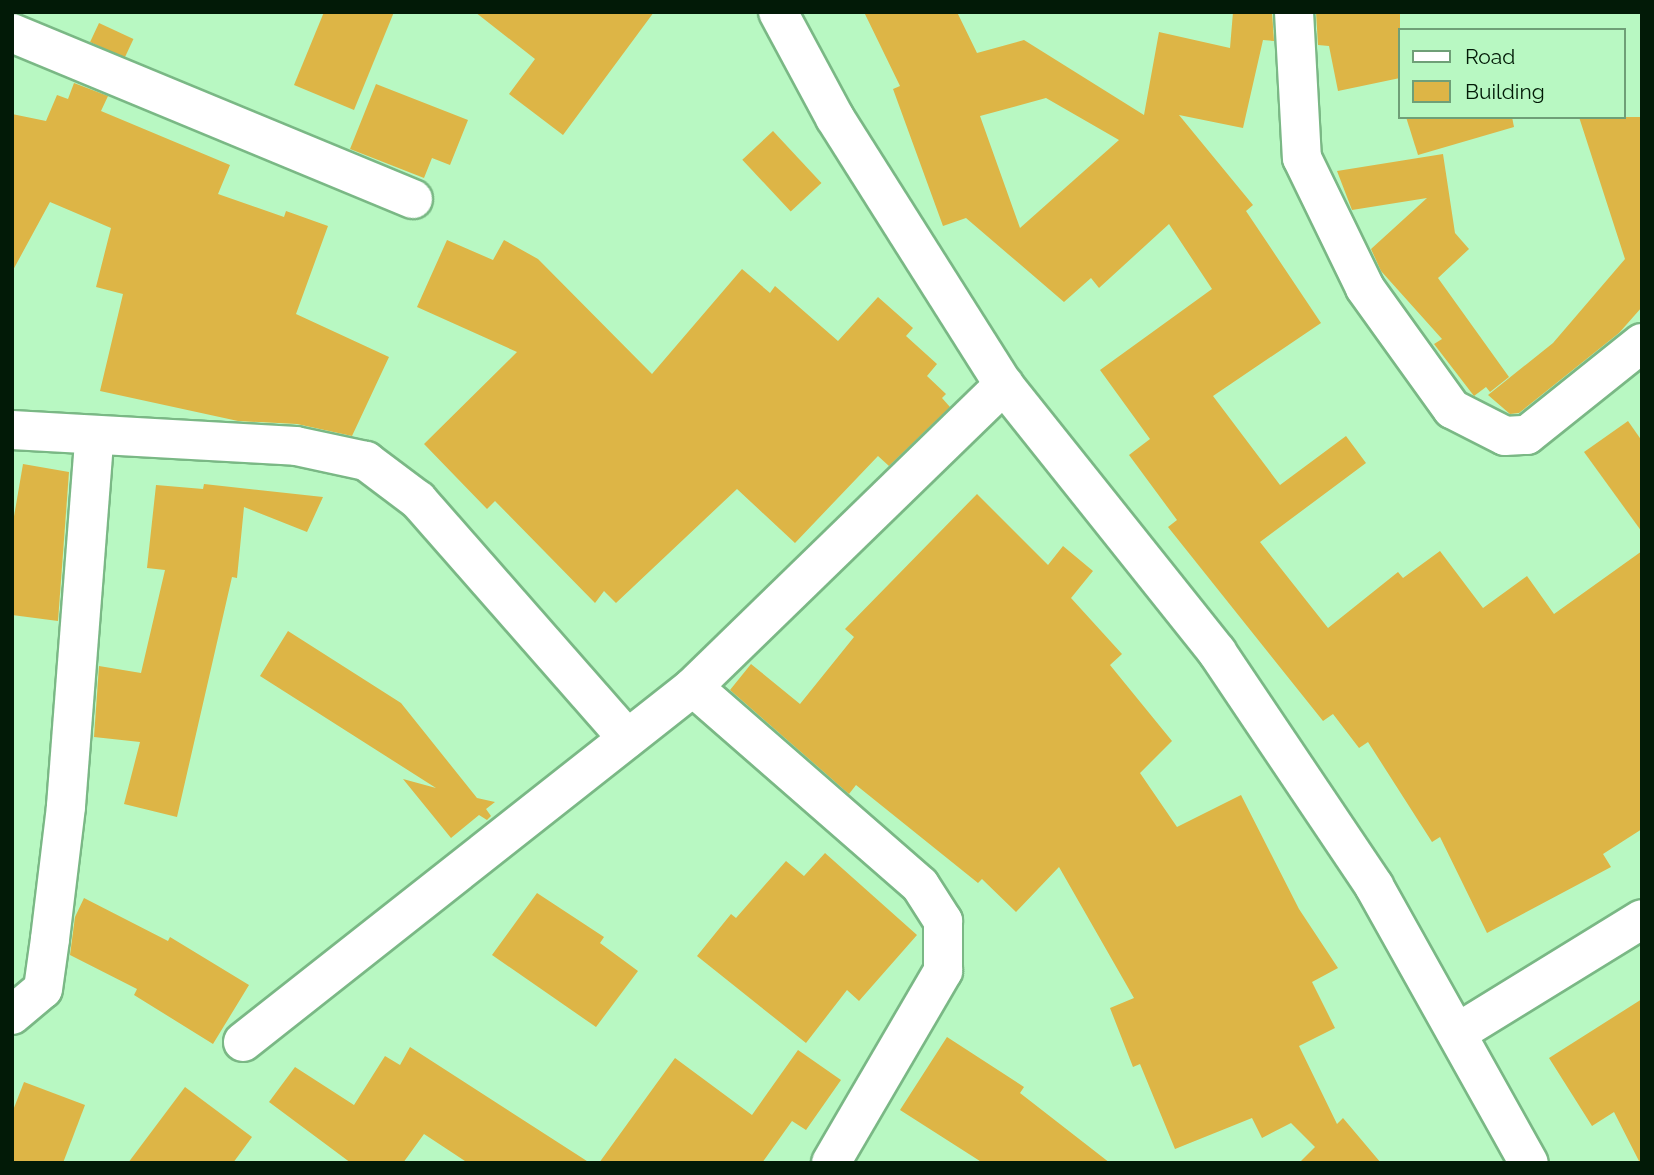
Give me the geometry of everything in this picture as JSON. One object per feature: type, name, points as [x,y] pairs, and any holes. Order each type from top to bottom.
[{"type":"street","points":[[778,12],[835,118],[1004,385],[1217,652],[1374,886],[1529,1163]]},
{"type":"street","points":[[1294,12],[1302,158],[1365,288],[1452,409],[1506,436],[1527,435],[1642,343]]},
{"type":"street","points":[[12,33],[413,199]]},
{"type":"street","points":[[243,1042],[394,927],[626,737],[692,687],[1004,385]]},
{"type":"street","points":[[12,430],[94,438],[296,446],[366,461],[418,500],[626,737]]},
{"type":"street","points":[[12,1015],[43,989],[66,806],[94,438]]},
{"type":"street","points":[[692,687],[920,885],[943,921],[943,971],[831,1163]]},
{"type":"street","points":[[1457,1033],[1642,919]]},
{"type":"building","points":[[324,12],[394,12],[354,110],[294,85]]},
{"type":"building","points":[[475,12],[654,12],[563,135],[509,94],[535,59]]},
{"type":"building","points":[[864,12],[957,12],[977,53],[1024,40],[1144,115],[1159,32],[1230,48],[1233,12],[1272,12],[1274,41],[1263,40],[1243,128],[1179,115],[1253,205],[1246,211],[1321,323],[1213,396],[1280,485],[1346,436],[1366,463],[1260,542],[1328,628],[1398,572],[1403,578],[1440,551],[1483,608],[1527,576],[1554,614],[1642,551],[1642,829],[1603,854],[1611,867],[1487,933],[1440,837],[1432,842],[1368,742],[1359,748],[1333,714],[1323,721],[1168,527],[1177,520],[1129,455],[1150,439],[1100,370],[1212,289],[1169,224],[1099,288],[1091,278],[1064,302],[966,218],[943,226],[893,89],[900,86]],"holes":[[[1046,98],[1119,140],[1020,228],[980,116]]]},
{"type":"building","points":[[1316,12],[1400,12],[1398,78],[1338,91],[1329,46],[1318,45]]},
{"type":"building","points":[[99,23],[133,39],[125,58],[90,42]]},
{"type":"building","points":[[74,83],[108,96],[101,111],[230,165],[218,194],[284,217],[286,211],[328,226],[296,314],[389,357],[352,436],[297,424],[238,421],[100,391],[123,294],[96,287],[111,228],[50,202],[12,272],[12,114],[46,121],[57,95],[68,99]]},
{"type":"building","points":[[376,84],[468,120],[450,165],[432,158],[424,178],[350,149]]},
{"type":"building","points":[[1642,117],[1642,307],[1619,333],[1519,413],[1510,414],[1488,395],[1553,343],[1625,259],[1580,119]]},
{"type":"building","points":[[1407,119],[1512,119],[1514,127],[1418,155]]},
{"type":"building","points":[[773,131],[821,183],[791,212],[742,160]]},
{"type":"building","points":[[1443,154],[1455,233],[1469,249],[1438,278],[1509,377],[1490,392],[1486,387],[1474,396],[1434,344],[1442,339],[1381,271],[1371,249],[1427,198],[1352,210],[1337,171]]},
{"type":"building","points":[[447,240],[493,260],[504,240],[538,259],[652,374],[742,269],[770,293],[775,286],[838,341],[878,297],[913,328],[906,336],[937,364],[927,376],[946,394],[942,398],[950,407],[889,466],[878,456],[795,543],[737,489],[616,603],[604,591],[595,603],[495,501],[487,509],[424,444],[517,352],[417,307]]},
{"type":"building","points":[[1628,421],[1642,441],[1642,532],[1584,452]]},
{"type":"building","points":[[23,464],[69,472],[58,621],[12,615],[12,528]]},
{"type":"building","points":[[204,484],[323,497],[307,532],[244,507],[237,578],[232,577],[177,817],[124,804],[140,742],[94,737],[99,666],[141,673],[165,570],[147,568],[156,485],[203,489]]},
{"type":"building","points":[[977,494],[1048,565],[1063,546],[1093,571],[1071,598],[1122,654],[1110,665],[1172,741],[1140,773],[1177,827],[1241,795],[1299,909],[1338,968],[1312,982],[1335,1028],[1299,1046],[1337,1124],[1343,1118],[1381,1163],[1299,1163],[1315,1147],[1291,1123],[1262,1138],[1252,1118],[1175,1149],[1140,1064],[1133,1067],[1110,1008],[1134,998],[1059,867],[1016,912],[982,879],[978,883],[856,785],[849,794],[730,690],[751,664],[800,704],[854,637],[845,629]]},
{"type":"building","points":[[288,631],[401,703],[477,798],[495,802],[486,809],[491,816],[487,820],[479,815],[451,838],[403,779],[436,788],[260,676]]},
{"type":"building","points":[[825,853],[917,935],[859,1001],[847,990],[806,1043],[697,956],[731,914],[736,918],[786,861],[804,876]]},
{"type":"building","points":[[537,893],[604,937],[600,943],[638,971],[596,1027],[492,955]]},
{"type":"building","points":[[84,898],[168,941],[170,937],[249,985],[213,1044],[134,995],[137,989],[70,955],[75,917]]},
{"type":"building","points":[[1642,999],[1640,1163],[1614,1112],[1592,1126],[1549,1058]]},
{"type":"building","points":[[947,1037],[1024,1087],[1020,1093],[1110,1163],[983,1163],[900,1110]]},
{"type":"building","points":[[410,1047],[590,1163],[468,1163],[424,1134],[403,1163],[351,1163],[269,1102],[295,1067],[354,1105],[385,1056],[400,1065]]},
{"type":"building","points":[[798,1050],[841,1080],[806,1130],[792,1121],[762,1163],[599,1163],[675,1058],[752,1115]]},
{"type":"building","points":[[24,1082],[85,1105],[63,1163],[12,1163],[12,1113]]},
{"type":"building","points":[[185,1087],[252,1137],[233,1163],[128,1163]]}]
